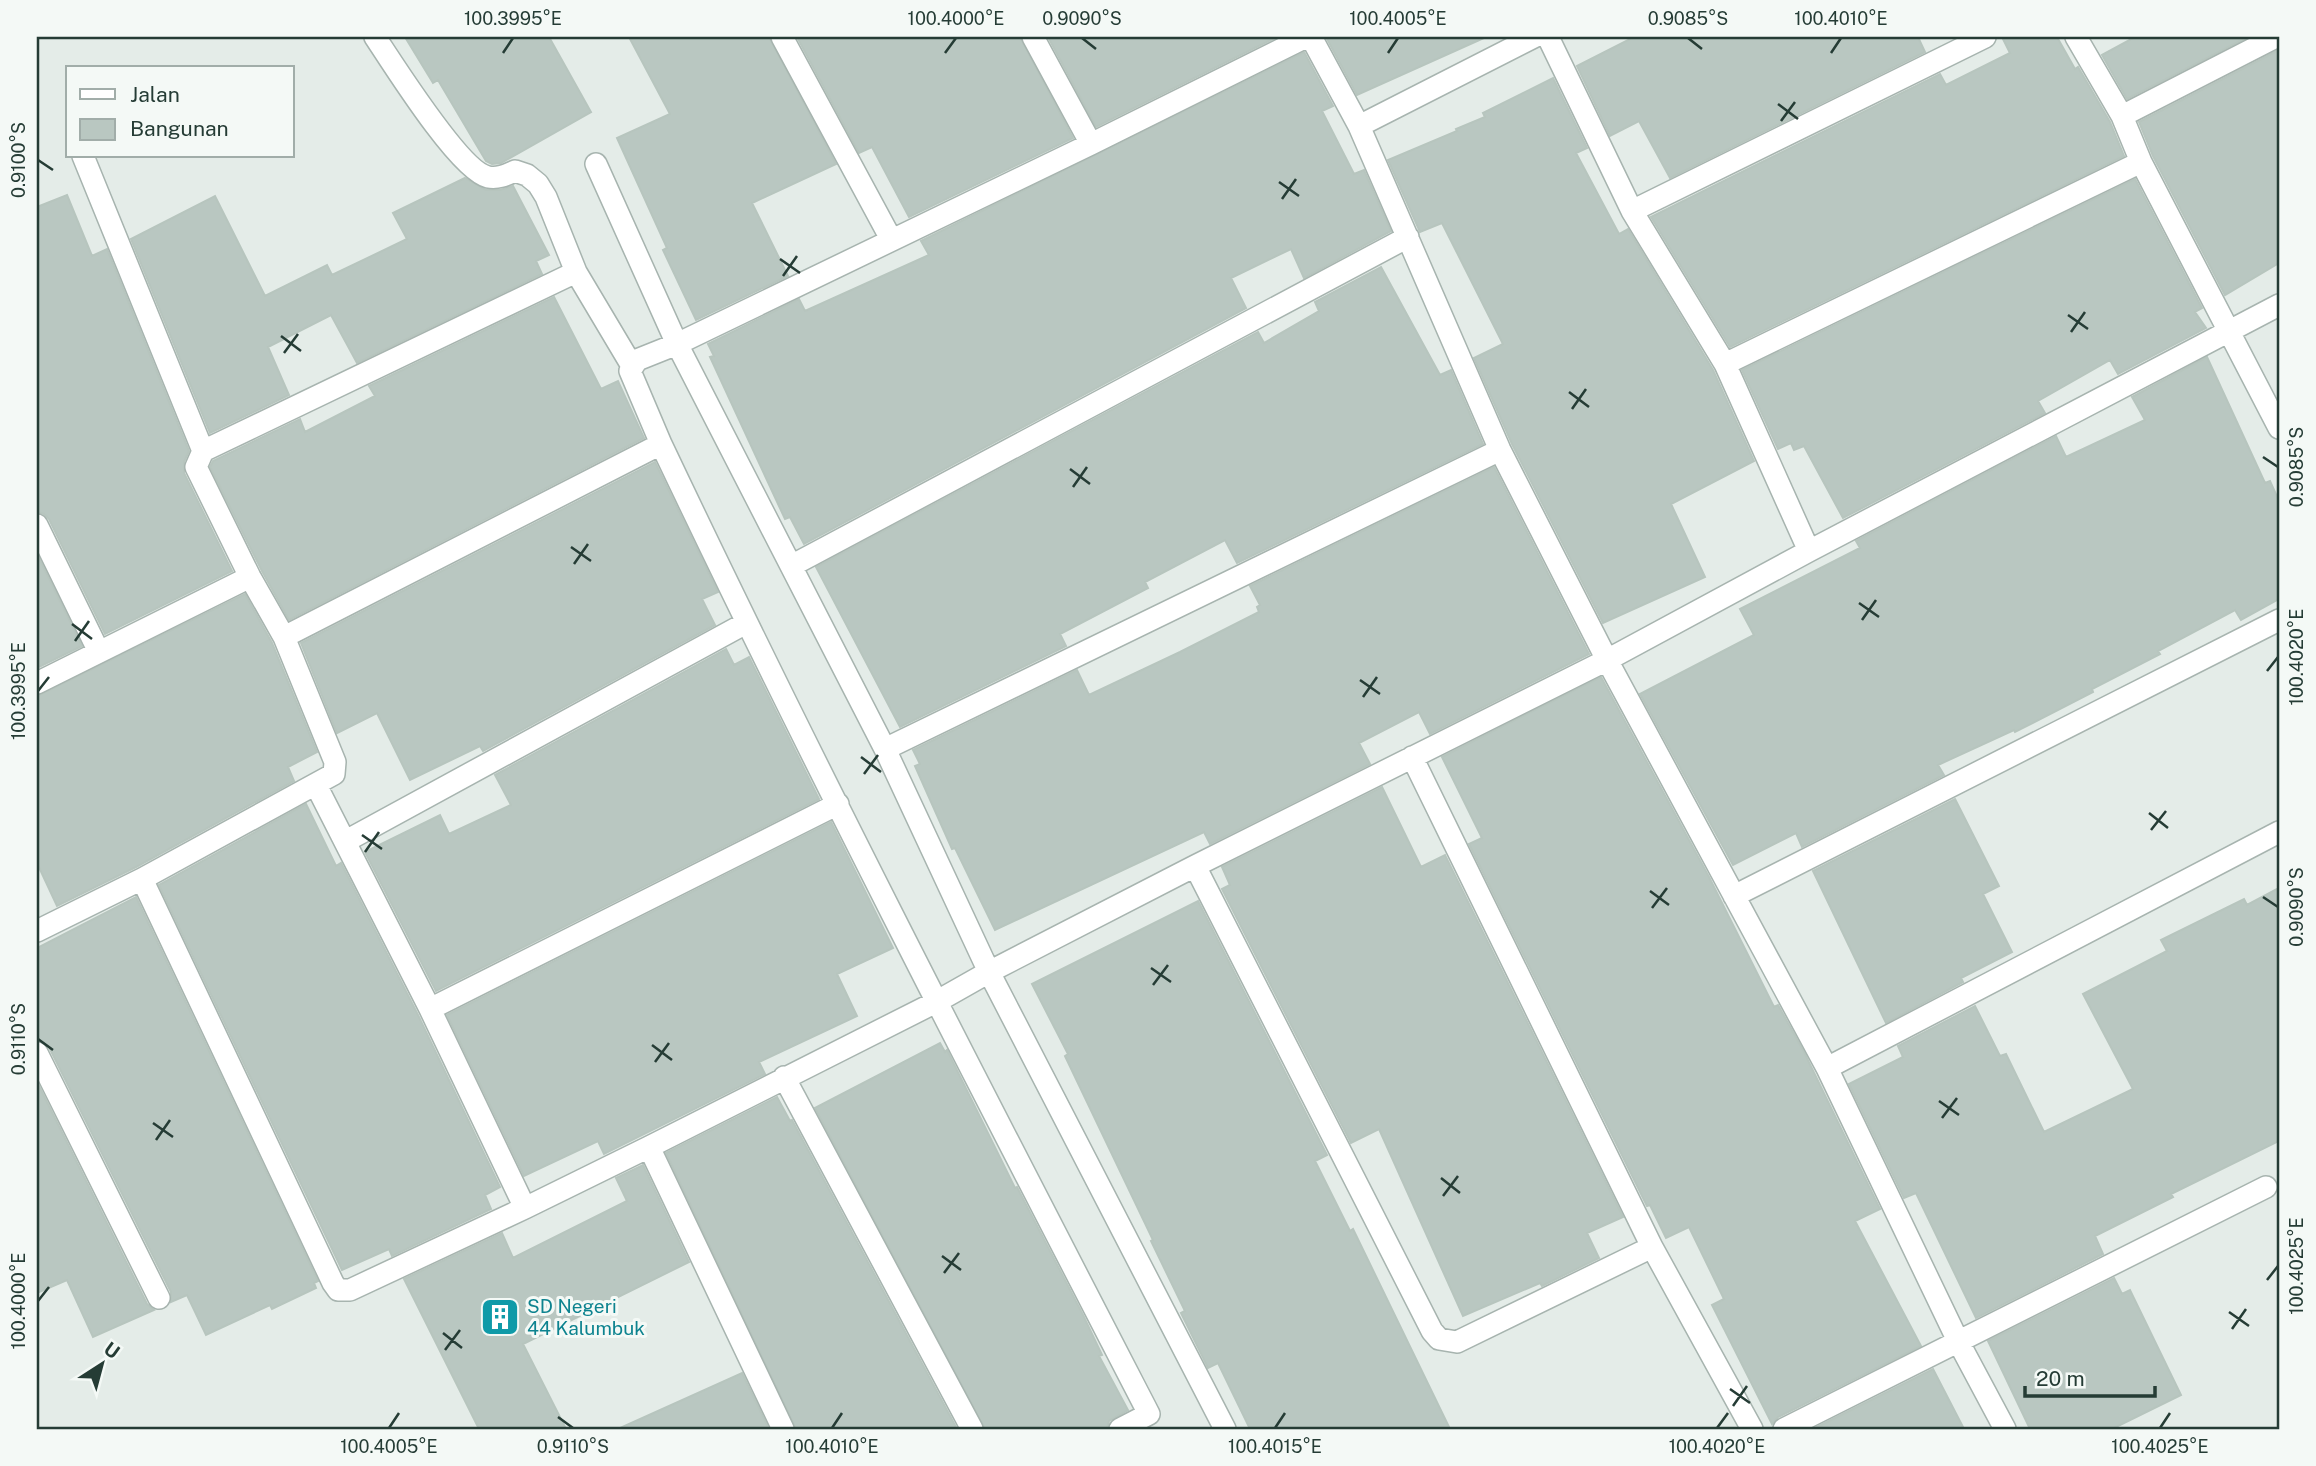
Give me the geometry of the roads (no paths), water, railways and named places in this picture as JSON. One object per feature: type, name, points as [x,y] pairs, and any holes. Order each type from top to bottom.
[{"type":"street","points":[[375,37],[419,106],[474,169],[487,177],[503,177],[514,172],[527,175],[538,184],[546,197],[576,272],[632,366]]},
{"type":"street","points":[[782,37],[891,239]]},
{"type":"street","points":[[1033,37],[1091,144]]},
{"type":"street","points":[[1120,1429],[1149,1414],[936,1002],[746,622],[661,444],[630,371],[637,360],[677,344],[1308,37],[1359,126],[1500,450],[1607,660],[1827,1068],[1958,1341],[2005,1429]]},
{"type":"street","points":[[1359,126],[1534,37]]},
{"type":"street","points":[[1548,37],[1632,211],[1725,364],[1809,551]]},
{"type":"street","points":[[1632,211],[1984,37]]},
{"type":"street","points":[[2076,37],[2122,116],[2141,162],[2279,428]]},
{"type":"street","points":[[2122,116],[2276,37]]},
{"type":"street","points":[[84,158],[203,451]]},
{"type":"street","points":[[1725,364],[2141,162]]},
{"type":"street","points":[[596,164],[677,344],[885,748],[989,972],[1225,1429]]},
{"type":"street","points":[[791,566],[1408,237]]},
{"type":"street","points":[[39,923],[142,879],[334,774],[335,762],[284,637],[250,577],[196,467],[203,451],[576,272]]},
{"type":"street","points":[[142,879],[333,1283],[338,1290],[350,1290],[649,1147],[936,1002],[1195,866],[1607,660],[2279,305]]},
{"type":"street","points":[[284,637],[661,444]]},
{"type":"street","points":[[885,748],[1500,450]]},
{"type":"street","points":[[37,524],[99,650]]},
{"type":"street","points":[[37,682],[250,577]]},
{"type":"street","points":[[1734,896],[2279,620]]},
{"type":"street","points":[[346,841],[746,622]]},
{"type":"street","points":[[1412,757],[1652,1247],[1752,1429]]},
{"type":"street","points":[[316,785],[430,1009],[525,1208]]},
{"type":"street","points":[[430,1009],[838,804]]},
{"type":"street","points":[[1827,1068],[2279,832]]},
{"type":"street","points":[[1195,866],[1432,1331],[1439,1339],[1457,1342],[1652,1247]]},
{"type":"street","points":[[37,1053],[159,1298]]},
{"type":"street","points":[[784,1077],[972,1429]]},
{"type":"street","points":[[649,1147],[783,1429]]},
{"type":"street","points":[[1784,1429],[2266,1187]]},
{"type":"place","name":"SD Negeri 44 Kalumbuk","points":[[500,1317]]}]
